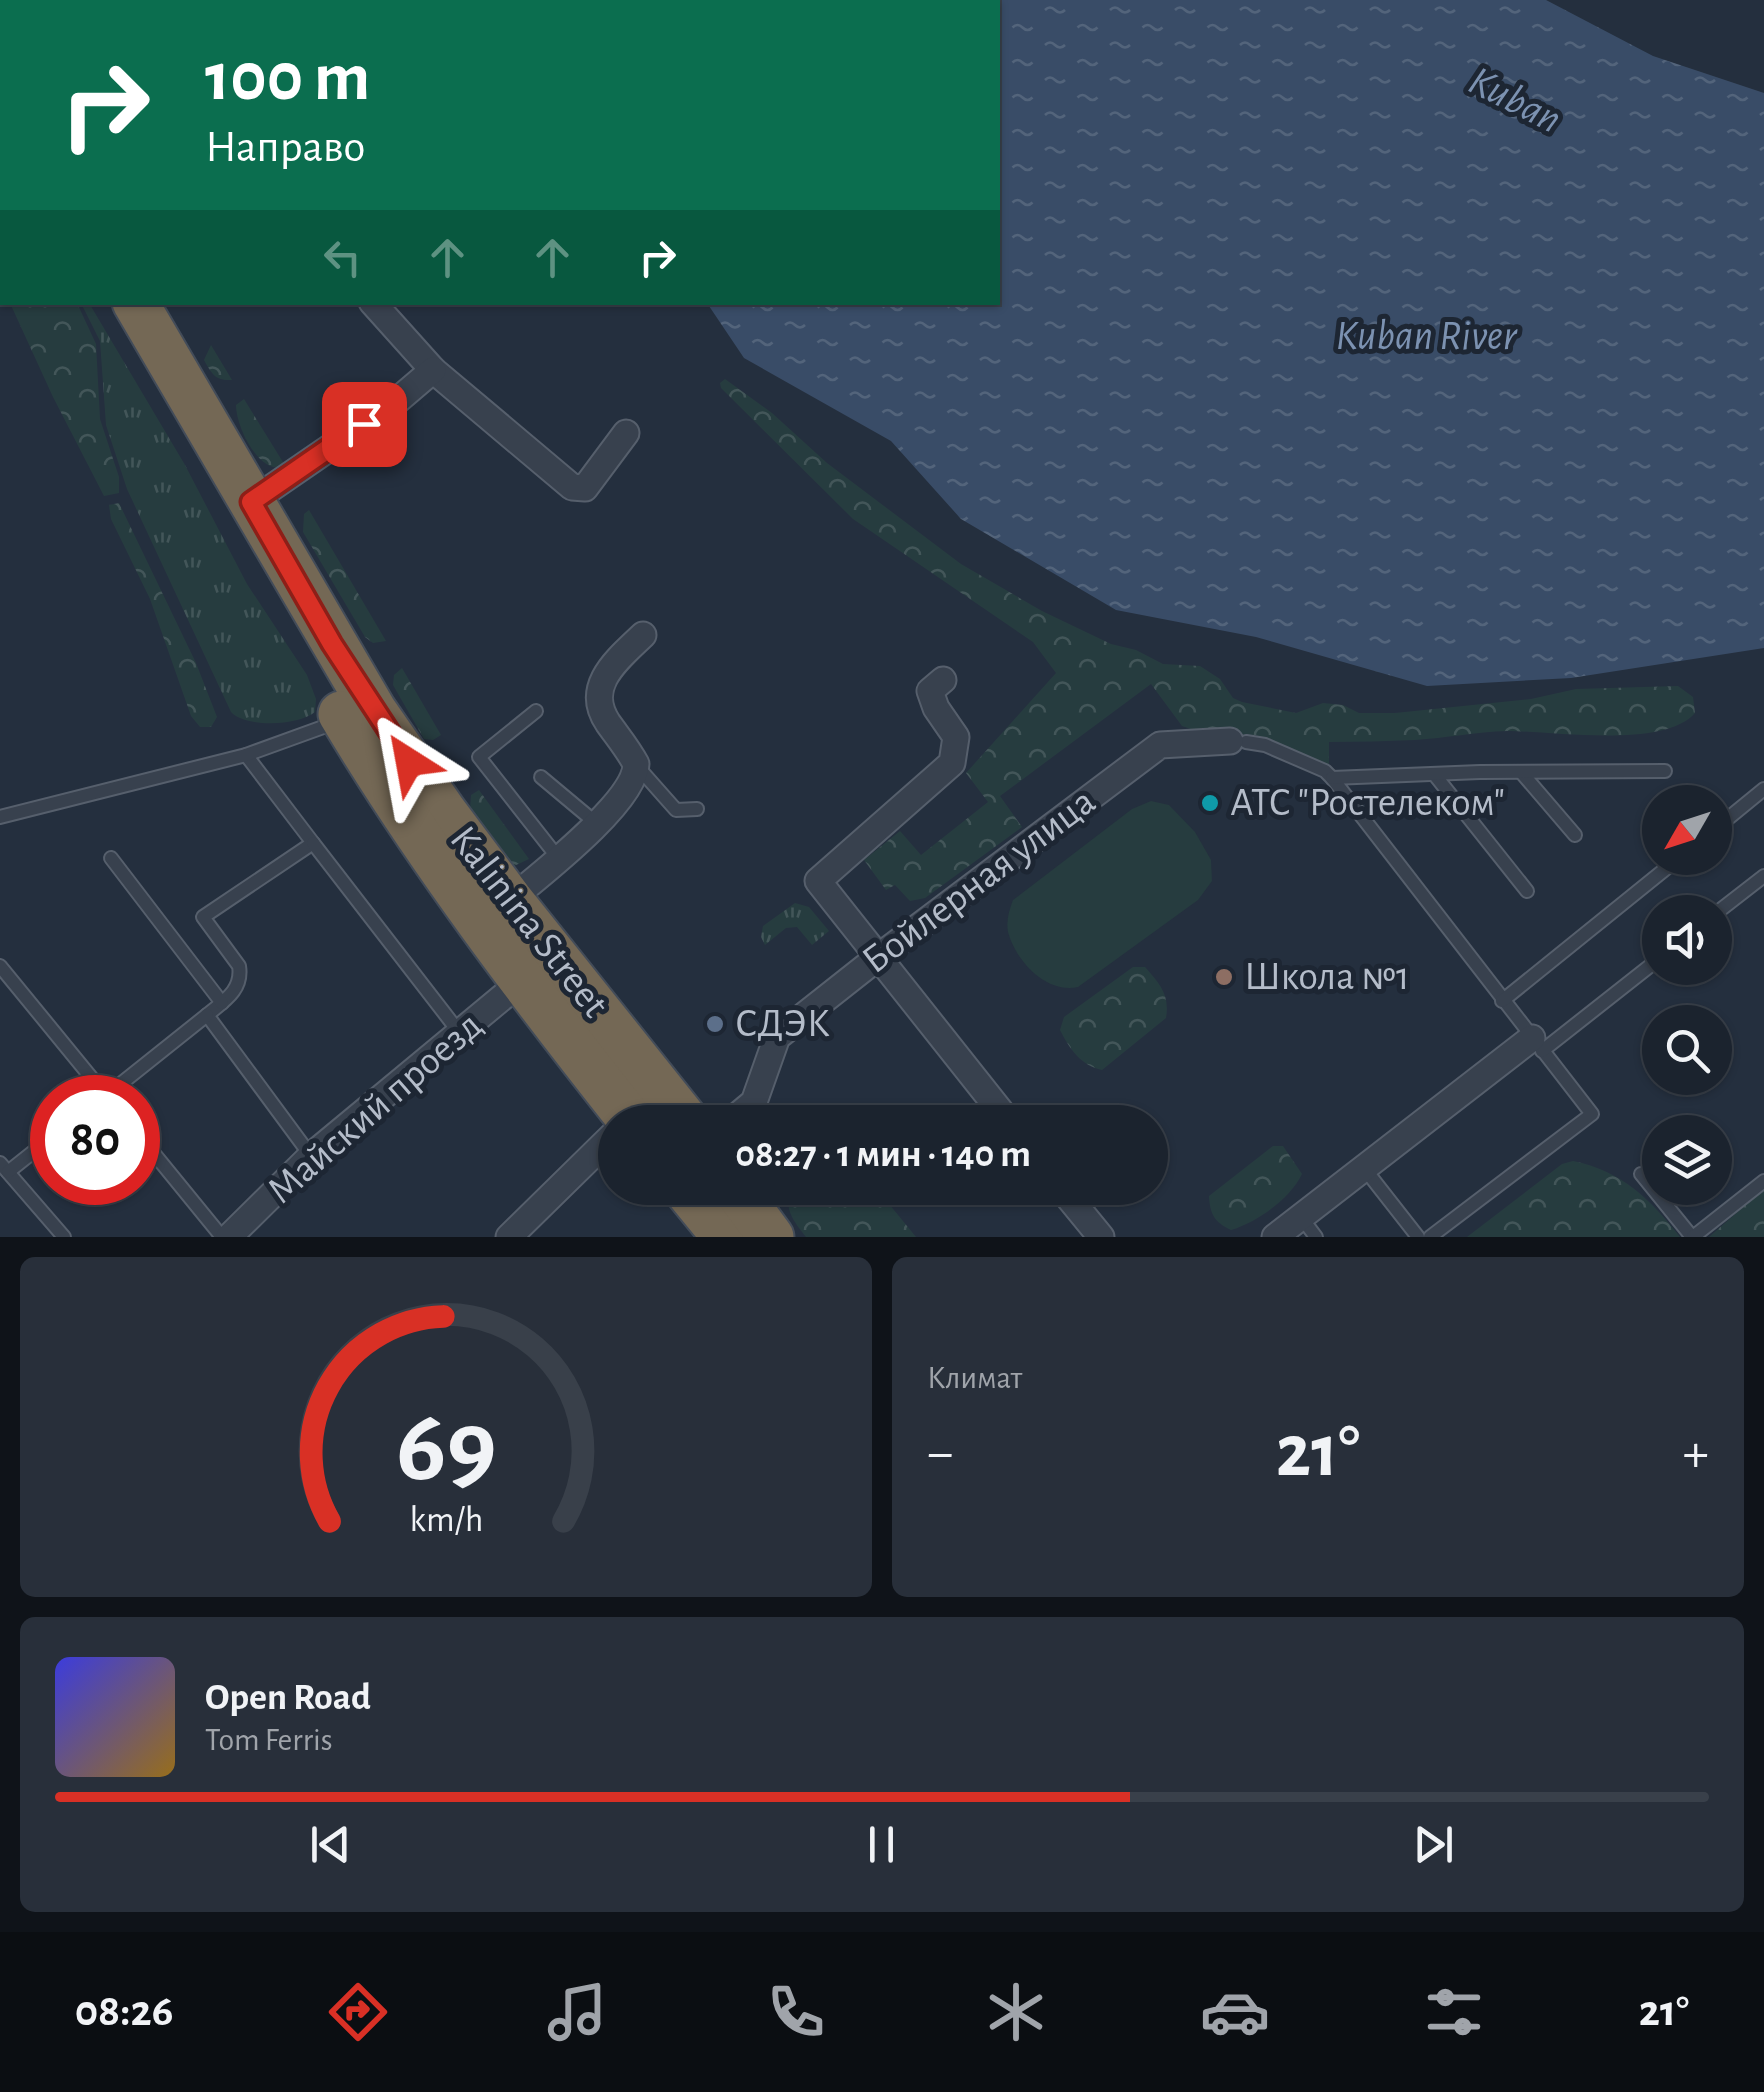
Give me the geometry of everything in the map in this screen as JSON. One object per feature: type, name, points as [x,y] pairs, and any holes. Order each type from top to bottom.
[{"type":"highway","name":"Kalinina Street","points":[[134,305],[466,870],[522,981],[631,1105]]},
{"type":"highway","name":"Kalinina Street","points":[[134,305],[344,719],[466,870],[510,900],[634,1105]]},
{"type":"highway","points":[[699,1205],[725,1237]]},
{"type":"highway","points":[[747,1205],[771,1237]]},
{"type":"street","points":[[375,305],[432,370],[572,487],[586,488],[626,433]]},
{"type":"street","points":[[251,502],[392,405],[432,370]]},
{"type":"street","points":[[510,900],[596,823],[634,782],[636,764],[606,721],[598,700],[609,670],[643,634]]},
{"type":"street","points":[[942,680],[930,691],[936,708],[956,737],[952,762],[818,881],[996,1105]]},
{"type":"street","name":"Бойлерная улица","points":[[750,1105],[776,1037],[1160,745],[1238,742]]},
{"type":"street","name":"Майский проезд","points":[[226,1237],[311,1156],[522,981]]},
{"type":"street","points":[[1275,1237],[1308,1227],[1364,1168],[1537,1045]]},
{"type":"street","points":[[509,1237],[598,1146]]},
{"type":"street","points":[[1076,1205],[1101,1237]]},
{"type":"lane","points":[[536,711],[479,757],[558,859]]},
{"type":"lane","points":[[0,817],[246,754],[344,719]]},
{"type":"lane","points":[[1238,742],[1280,752],[1325,771],[1332,778],[1592,1114],[1430,1237]]},
{"type":"lane","points":[[246,754],[459,1032]]},
{"type":"lane","points":[[636,764],[676,810],[697,809]]},
{"type":"lane","points":[[1332,778],[1665,770]]},
{"type":"lane","points":[[1521,772],[1575,835]]},
{"type":"lane","points":[[1434,774],[1527,891]]},
{"type":"lane","points":[[541,778],[596,823]]},
{"type":"lane","points":[[1732,815],[1764,789]]},
{"type":"lane","points":[[132,1075],[237,988],[239,966],[203,917],[313,843]]},
{"type":"lane","points":[[111,858],[222,1003]]},
{"type":"lane","points":[[1502,1001],[1659,875]]},
{"type":"lane","points":[[1732,901],[1764,876]]},
{"type":"lane","points":[[0,966],[87,1075]]},
{"type":"lane","points":[[1537,1045],[1642,971]]},
{"type":"lane","points":[[207,1015],[311,1156]]},
{"type":"lane","points":[[30,1151],[4,1168],[64,1237]]},
{"type":"lane","points":[[160,1160],[226,1237]]},
{"type":"lane","points":[[1364,1168],[1418,1237]]},
{"type":"lane","points":[[1667,1205],[1693,1237],[1764,1181]]},
{"type":"green space","points":[[11,305],[78,305],[96,344],[100,419],[119,477],[119,493],[104,496]]},
{"type":"green space","points":[[82,305],[90,305],[185,465],[247,584],[307,675],[316,699],[315,712],[307,717],[260,723],[231,712],[127,489],[106,425],[100,341]]},
{"type":"green space","points":[[211,345],[232,380],[218,378],[204,360]]},
{"type":"green space","points":[[725,379],[772,413],[827,463],[961,564],[1042,611],[1111,644],[1136,650],[1163,664],[1200,666],[1220,679],[1233,698],[1242,702],[1296,713],[1323,703],[1343,705],[1359,713],[1395,713],[1531,699],[1576,689],[1678,686],[1693,697],[1695,713],[1680,724],[1634,735],[1507,731],[1415,740],[1329,742],[1329,767],[1255,735],[1209,735],[1182,726],[1151,684],[1000,796],[1022,827],[925,898],[910,901],[895,885],[886,890],[864,860],[900,831],[921,855],[988,802],[966,773],[1056,673],[1033,642],[853,519],[721,388]]},
{"type":"green space","points":[[244,399],[286,467],[267,464],[251,448],[237,414],[236,405]]},
{"type":"green space","points":[[119,503],[196,663],[217,717],[211,727],[200,727],[191,716],[150,599],[111,519],[109,505]]},
{"type":"green space","points":[[309,510],[386,641],[373,643],[365,637],[303,532],[304,514]]},
{"type":"green space","points":[[402,668],[441,735],[433,740],[424,739],[393,685],[394,675]]},
{"type":"green space","points":[[479,790],[529,859],[514,866],[507,862],[470,810],[471,795]]},
{"type":"green space","points":[[1151,801],[1169,805],[1195,832],[1211,860],[1212,881],[1198,900],[1078,987],[1066,988],[1044,981],[1025,964],[1012,943],[1007,923],[1013,900],[1132,809]]},
{"type":"green space","points":[[795,903],[809,907],[829,931],[812,945],[797,927],[786,928],[765,945],[761,937],[763,926]]},
{"type":"green space","points":[[1133,967],[1145,967],[1159,985],[1167,1003],[1166,1018],[1102,1070],[1095,1068],[1067,1043],[1060,1030],[1064,1017]]},
{"type":"green space","points":[[1273,1146],[1283,1146],[1302,1174],[1297,1183],[1262,1215],[1231,1230],[1225,1227],[1214,1217],[1209,1196]]},
{"type":"green space","points":[[1573,1161],[1620,1179],[1642,1195],[1642,1205],[1653,1205],[1658,1210],[1680,1237],[1467,1237],[1562,1164]]},
{"type":"green space","points":[[1764,1189],[1764,1237],[1709,1237]]},
{"type":"green space","points":[[788,1205],[890,1205],[916,1237],[806,1237]]},
{"type":"water","name":"Kuban River","points":[[1000,0],[1546,0],[1653,56],[1764,93],[1764,648],[1571,678],[1427,686],[1256,637],[1116,610],[961,519],[891,441],[744,358],[708,305],[1000,305]]},
{"type":"place","name":"АТС \"Ростелеком\"","points":[[1210,803]]},
{"type":"place","name":"Школа №1","points":[[1224,977]]},
{"type":"place","name":"СДЭК","points":[[715,1024]]},
{"type":"route","points":[[364,424],[251,502],[332,644],[409,762]]},
{"type":"water label","name":"Kuban","points":[[1515,100]]}]
